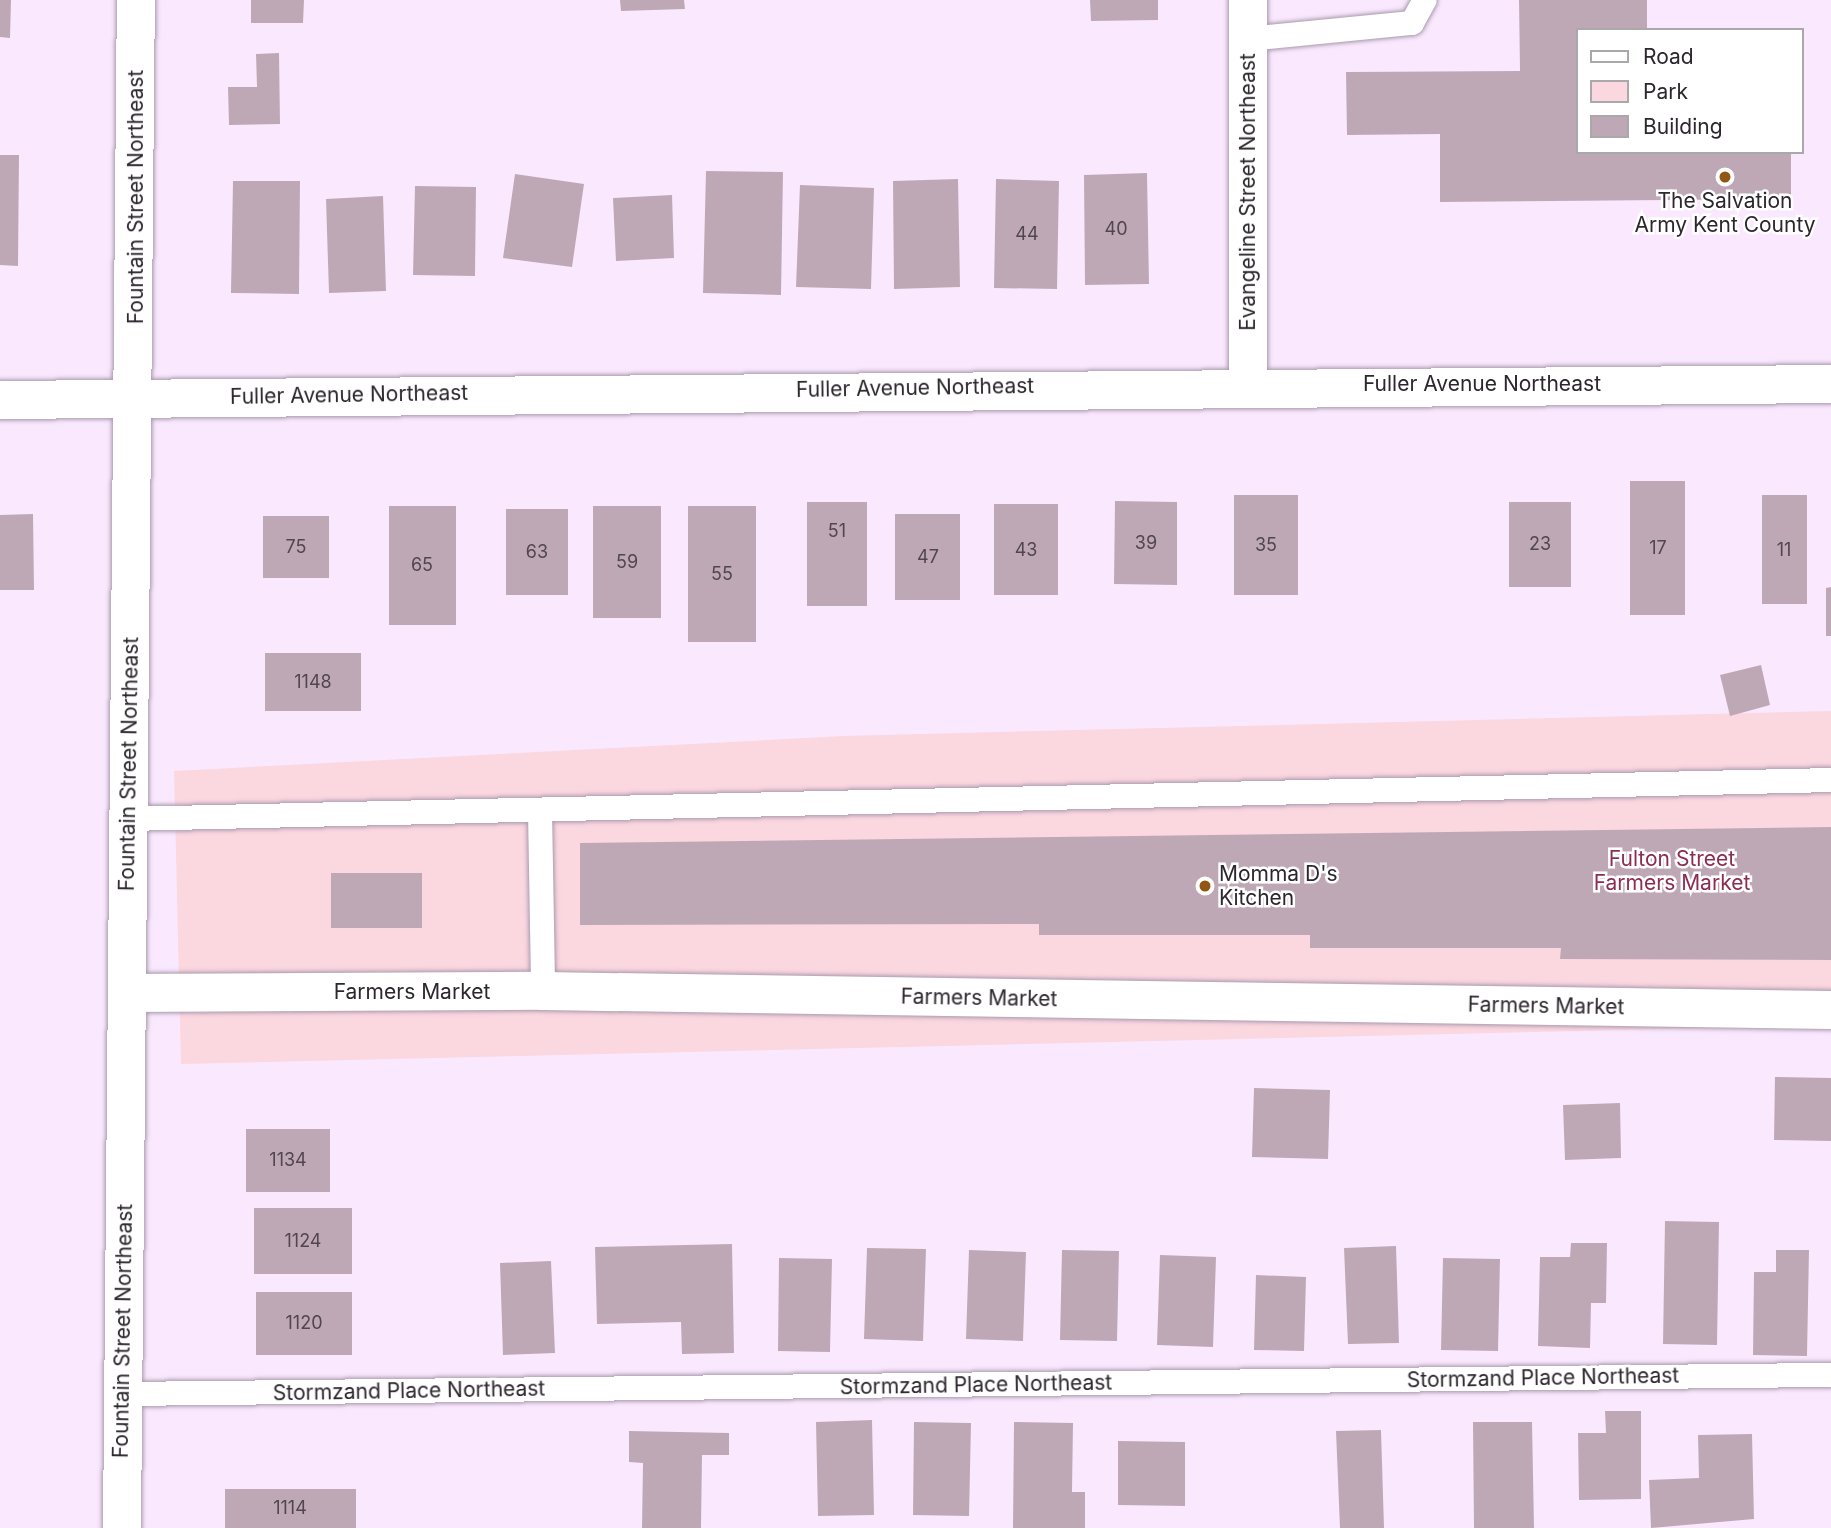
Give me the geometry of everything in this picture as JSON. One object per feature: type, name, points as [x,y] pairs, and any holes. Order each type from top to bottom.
[{"type":"street","name":"Fountain Street Northeast","points":[[122,1528],[127,820],[136,399],[136,0]]},
{"type":"street","name":"Evangeline Street Northeast","points":[[1248,0],[1248,385]]},
{"type":"street","name":"Fuller Avenue Northeast","points":[[0,400],[1248,385],[1831,384]]},
{"type":"street","name":"Farmers Market","points":[[127,993],[544,991],[1831,1010]]},
{"type":"lane","points":[[1248,40],[1412,23],[1425,0]]},
{"type":"lane","points":[[127,820],[1831,780]]},
{"type":"lane","points":[[540,811],[544,991]]},
{"type":"lane","name":"Stormzand Place Northeast","points":[[122,1394],[1831,1375]]},
{"type":"green space","name":"Fulton Street Farmers Market","points":[[1831,711],[1831,1025],[181,1064],[174,771],[843,736]]},
{"type":"building","points":[[0,0],[11,0],[10,38],[0,37]]},
{"type":"building","points":[[251,0],[304,0],[303,23],[251,23]]},
{"type":"building","points":[[620,0],[684,0],[685,9],[621,11]]},
{"type":"building","points":[[1090,0],[1158,0],[1158,20],[1091,21]]},
{"type":"building","points":[[1519,0],[1647,0],[1647,28],[1576,28],[1576,154],[1791,154],[1791,199],[1440,202],[1440,134],[1347,135],[1346,72],[1520,71]]},
{"type":"building","points":[[279,53],[280,124],[229,125],[228,87],[257,87],[256,54]]},
{"type":"building","points":[[0,155],[19,155],[18,266],[0,265]]},
{"type":"building","points":[[706,171],[783,172],[781,295],[703,293]]},
{"type":"building","points":[[1147,173],[1149,284],[1085,285],[1084,175]]},
{"type":"building","points":[[515,174],[584,184],[572,267],[503,258]]},
{"type":"building","points":[[958,179],[960,287],[894,289],[893,181]]},
{"type":"building","points":[[996,179],[1059,181],[1057,289],[994,288]]},
{"type":"building","points":[[233,181],[300,181],[299,294],[231,293]]},
{"type":"building","points":[[800,185],[874,188],[871,289],[796,287]]},
{"type":"building","points":[[415,186],[476,187],[475,276],[413,275]]},
{"type":"building","points":[[672,195],[674,258],[616,261],[613,198]]},
{"type":"building","points":[[383,196],[386,291],[329,293],[326,199]]},
{"type":"building","points":[[1630,481],[1685,481],[1685,615],[1630,615]]},
{"type":"building","points":[[1234,495],[1298,495],[1298,595],[1234,595]]},
{"type":"building","points":[[1762,495],[1807,495],[1807,604],[1762,604]]},
{"type":"building","points":[[1115,501],[1177,502],[1177,585],[1114,584]]},
{"type":"building","points":[[807,502],[867,502],[867,606],[807,606]]},
{"type":"building","points":[[1509,502],[1571,502],[1571,587],[1509,587]]},
{"type":"building","points":[[994,504],[1058,504],[1058,595],[994,595]]},
{"type":"building","points":[[389,506],[456,506],[456,625],[389,625]]},
{"type":"building","points":[[593,506],[661,506],[661,618],[593,618]]},
{"type":"building","points":[[688,506],[756,506],[756,642],[688,642]]},
{"type":"building","points":[[506,509],[568,509],[568,595],[506,595]]},
{"type":"building","points":[[33,514],[34,590],[0,590],[0,515]]},
{"type":"building","points":[[895,514],[960,514],[960,600],[895,600]]},
{"type":"building","points":[[263,516],[329,516],[329,578],[263,578]]},
{"type":"building","points":[[1831,587],[1831,636],[1826,636],[1826,588]]},
{"type":"building","points":[[265,653],[361,653],[361,711],[265,711]]},
{"type":"building","points":[[1761,665],[1770,705],[1730,716],[1720,675]]},
{"type":"building","points":[[1831,827],[1831,960],[1560,959],[1561,948],[1310,948],[1310,935],[1039,935],[1039,924],[580,925],[580,843]]},
{"type":"building","points":[[331,873],[422,873],[422,928],[331,928]]},
{"type":"building","points":[[1775,1077],[1831,1078],[1831,1141],[1774,1140]]},
{"type":"building","points":[[1254,1088],[1330,1090],[1328,1159],[1252,1157]]},
{"type":"building","points":[[1620,1103],[1621,1158],[1565,1160],[1563,1105]]},
{"type":"building","points":[[246,1129],[330,1129],[330,1192],[246,1192]]},
{"type":"building","points":[[254,1208],[352,1208],[352,1274],[254,1274]]},
{"type":"building","points":[[1665,1221],[1719,1222],[1717,1345],[1663,1344]]},
{"type":"building","points":[[1571,1243],[1607,1243],[1606,1303],[1591,1303],[1590,1348],[1538,1346],[1540,1257],[1570,1257]]},
{"type":"building","points":[[732,1244],[734,1353],[682,1354],[681,1322],[597,1324],[595,1247]]},
{"type":"building","points":[[1396,1246],[1399,1343],[1348,1344],[1344,1248]]},
{"type":"building","points":[[867,1248],[926,1249],[923,1341],[864,1339]]},
{"type":"building","points":[[969,1250],[1026,1252],[1023,1341],[966,1339]]},
{"type":"building","points":[[1062,1250],[1119,1251],[1117,1341],[1060,1340]]},
{"type":"building","points":[[1776,1250],[1809,1250],[1807,1356],[1753,1355],[1754,1272],[1776,1272]]},
{"type":"building","points":[[1160,1255],[1216,1257],[1213,1347],[1157,1345]]},
{"type":"building","points":[[779,1258],[832,1259],[830,1352],[778,1351]]},
{"type":"building","points":[[1443,1258],[1500,1259],[1498,1351],[1441,1350]]},
{"type":"building","points":[[551,1261],[555,1353],[503,1355],[500,1263]]},
{"type":"building","points":[[1256,1275],[1306,1277],[1304,1351],[1254,1350]]},
{"type":"building","points":[[256,1292],[352,1292],[352,1355],[256,1355]]},
{"type":"building","points":[[1605,1411],[1641,1411],[1641,1499],[1579,1500],[1578,1433],[1606,1433]]},
{"type":"building","points":[[872,1420],[874,1515],[818,1516],[816,1422]]},
{"type":"building","points":[[914,1422],[971,1423],[969,1516],[913,1515]]},
{"type":"building","points":[[1014,1422],[1073,1423],[1072,1492],[1085,1492],[1085,1528],[1013,1528]]},
{"type":"building","points":[[1473,1422],[1532,1422],[1534,1528],[1474,1528]]},
{"type":"building","points":[[1381,1430],[1384,1528],[1340,1528],[1336,1431]]},
{"type":"building","points":[[629,1431],[729,1433],[729,1455],[702,1455],[701,1528],[642,1528],[643,1463],[629,1462]]},
{"type":"building","points":[[1752,1434],[1754,1519],[1651,1528],[1649,1480],[1699,1478],[1698,1435]]},
{"type":"building","points":[[1118,1441],[1185,1442],[1185,1506],[1118,1505]]},
{"type":"building","points":[[225,1489],[356,1489],[356,1528],[225,1528]]},
{"type":"place","name":"The Salvation Army Kent County","points":[[1725,177]]},
{"type":"place","name":"Momma D's Kitchen","points":[[1205,886]]}]
